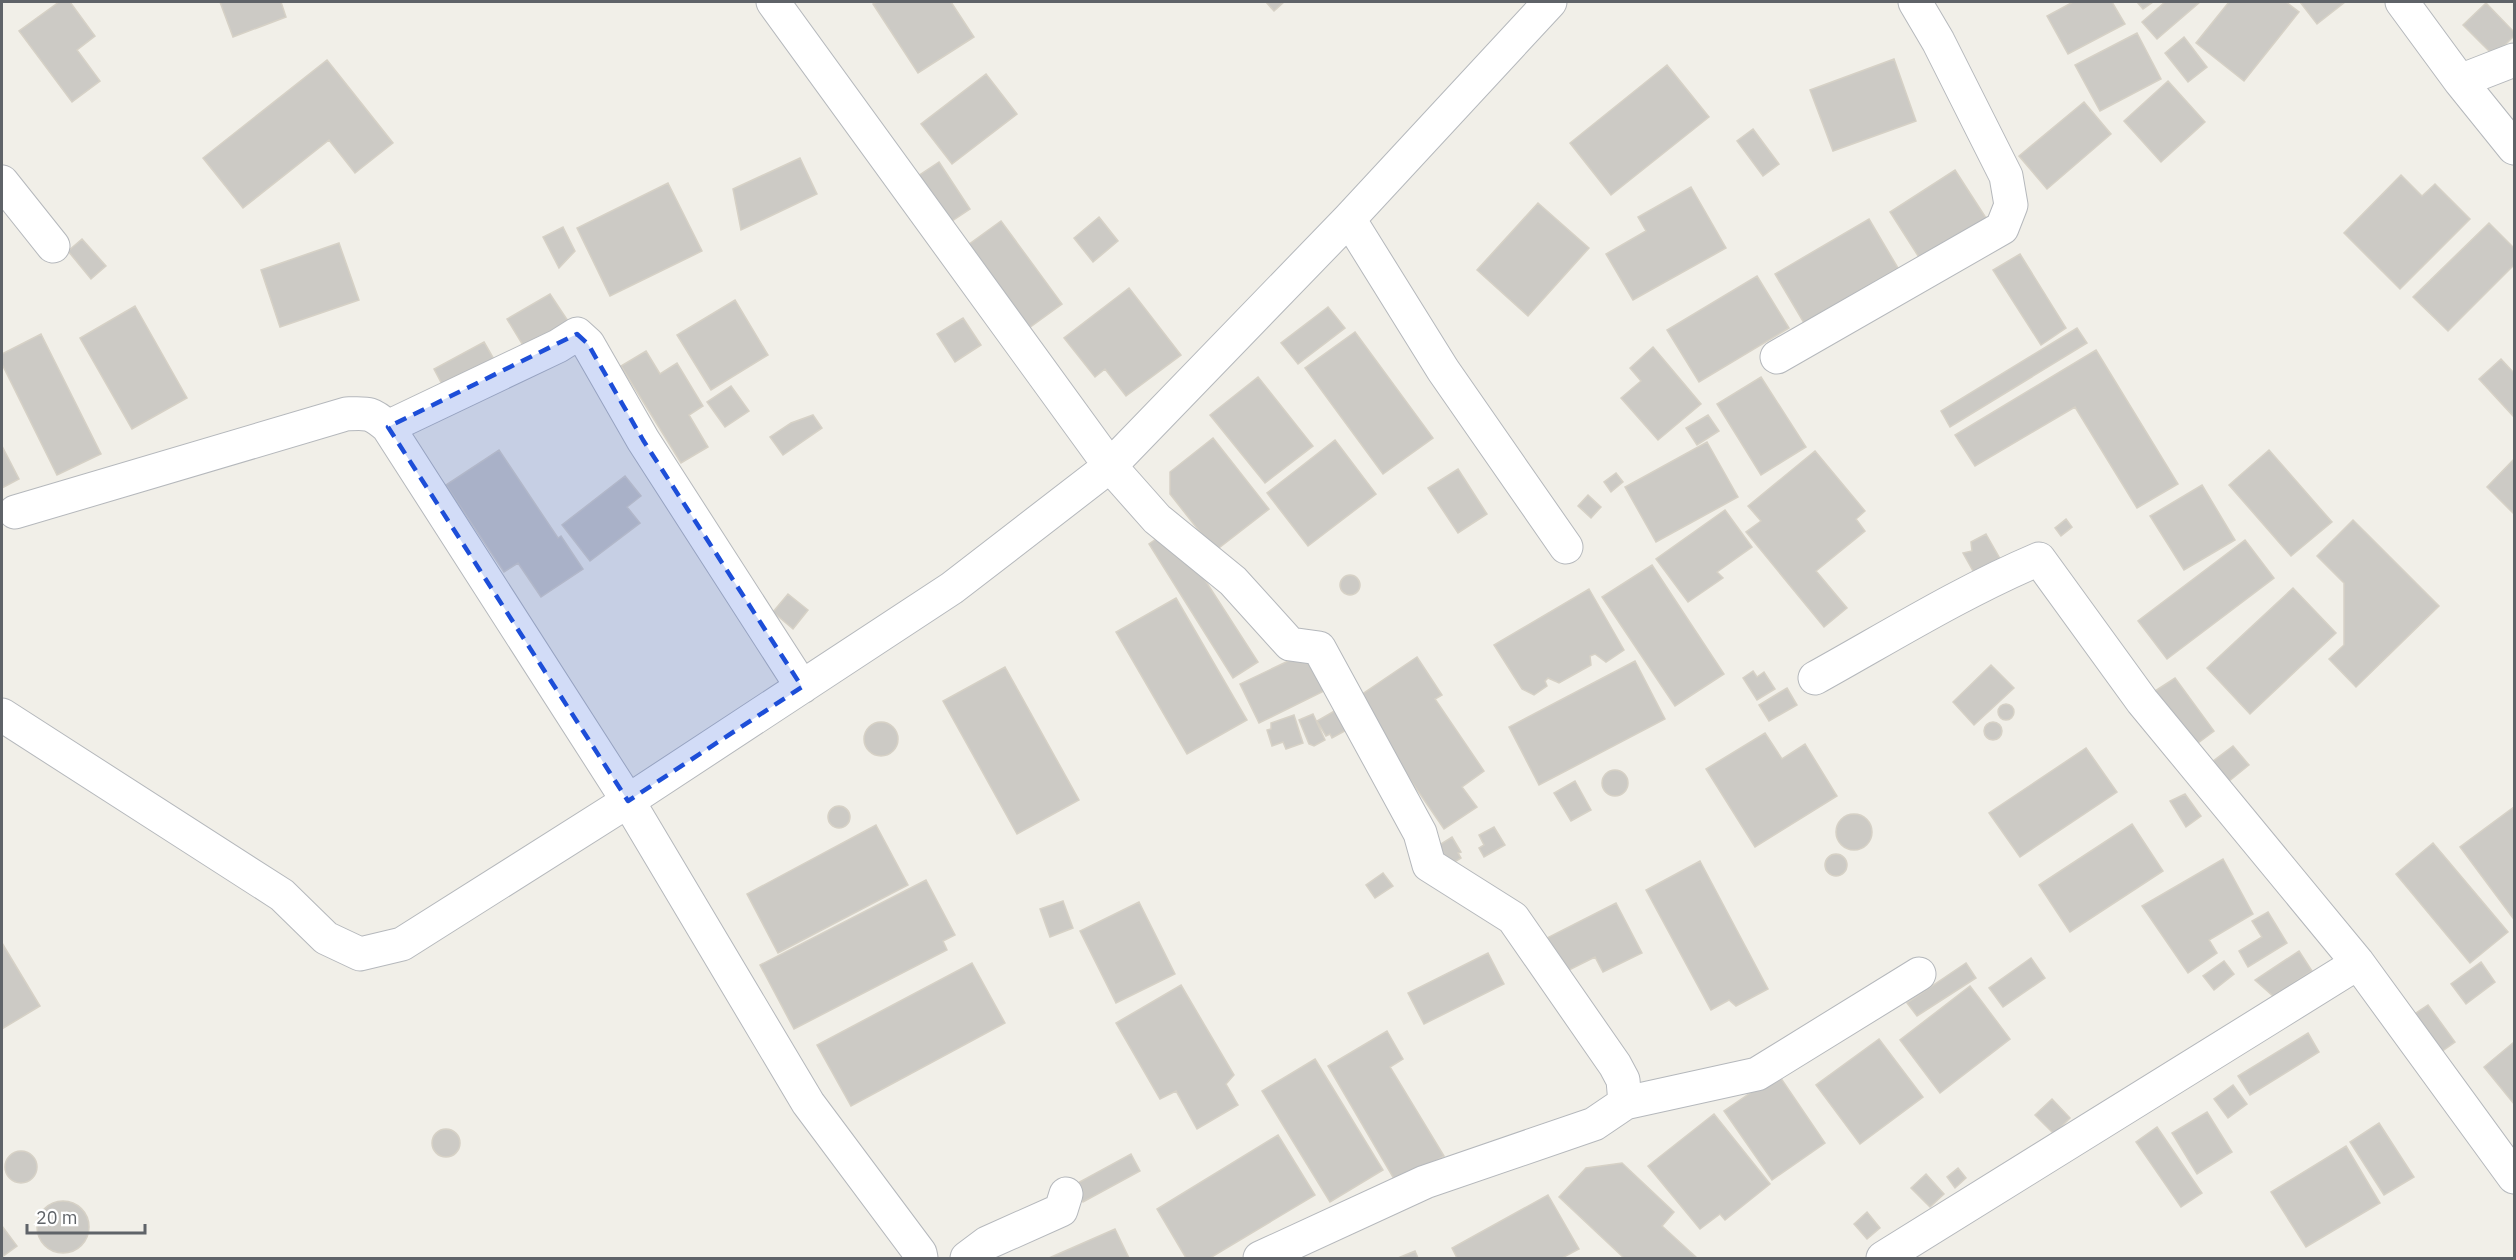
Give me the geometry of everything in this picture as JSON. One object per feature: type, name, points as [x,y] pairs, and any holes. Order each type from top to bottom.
[{"type":"street","points":[[772,2],[1110,466],[1156,519],[1233,582],[1290,644],[1319,648],[1419,833],[1429,865],[1513,918],[1615,1065],[1623,1080],[1625,1103]]},
{"type":"street","points":[[2,715],[282,895],[326,938],[360,954],[402,944],[628,801],[952,588],[1110,466],[1349,219],[1550,2]]},
{"type":"street","points":[[1777,357],[2002,228],[2008,213],[2011,205],[2007,176],[1938,41],[1915,2]]},
{"type":"street","points":[[2402,2],[2460,81],[2514,148]]},
{"type":"street","points":[[2460,81],[2514,60]]},
{"type":"street","points":[[2,182],[53,246]]},
{"type":"street","points":[[1349,219],[1443,370],[1566,547]]},
{"type":"street","points":[[388,427],[558,346],[577,334],[588,344],[643,440],[802,687]]},
{"type":"street","points":[[15,512],[346,414],[374,415],[388,427],[628,801],[808,1103],[920,1253],[921,1258]]},
{"type":"street","points":[[1815,678],[1959,597],[2014,568],[2039,559],[2142,701],[2358,963],[2514,1177]]},
{"type":"street","points":[[1882,1258],[2358,963]]},
{"type":"street","points":[[1260,1258],[1425,1182],[1594,1124],[1625,1103],[1757,1074],[1919,974]]},
{"type":"street","points":[[967,1258],[987,1243],[1061,1210],[1066,1194]]},
{"type":"highlighted area","points":[[577,334],[588,344],[643,440],[802,687],[628,801],[388,427]]},
{"type":"building","points":[[59,2],[70,2],[95,36],[77,50],[100,81],[72,102],[19,31]]},
{"type":"building","points":[[220,2],[281,2],[286,17],[233,37]]},
{"type":"building","points":[[877,2],[951,2],[974,37],[918,73],[873,4]]},
{"type":"building","points":[[1266,2],[1284,2],[1274,11]]},
{"type":"building","points":[[2073,2],[2112,2],[2125,24],[2068,54],[2047,16]]},
{"type":"building","points":[[2137,2],[2153,2],[2143,9]]},
{"type":"building","points":[[2165,2],[2200,2],[2157,39],[2142,22]]},
{"type":"building","points":[[2229,2],[2286,2],[2299,12],[2244,81],[2196,43]]},
{"type":"building","points":[[2300,2],[2345,2],[2317,24]]},
{"type":"building","points":[[2486,3],[2514,32],[2514,36],[2494,56],[2463,25]]},
{"type":"building","points":[[2137,33],[2161,79],[2100,111],[2075,65]]},
{"type":"building","points":[[2184,37],[2207,67],[2188,82],[2165,53]]},
{"type":"building","points":[[1894,59],[1916,121],[1833,151],[1810,90]]},
{"type":"building","points":[[327,60],[393,143],[355,173],[329,140],[243,208],[203,158]]},
{"type":"building","points":[[1667,65],[1709,117],[1611,195],[1570,143]]},
{"type":"building","points":[[986,74],[1017,114],[952,164],[921,124]]},
{"type":"building","points":[[2168,81],[2205,122],[2161,162],[2124,121]]},
{"type":"building","points":[[2084,102],[2111,134],[2047,189],[2019,156]]},
{"type":"building","points":[[1753,129],[1779,164],[1763,176],[1737,141]]},
{"type":"building","points":[[800,158],[817,194],[741,230],[733,189]]},
{"type":"building","points":[[939,162],[970,209],[949,223],[918,176]]},
{"type":"building","points":[[1955,170],[1988,221],[1922,262],[1890,212]]},
{"type":"building","points":[[2401,175],[2422,196],[2435,184],[2470,219],[2400,289],[2344,233]]},
{"type":"building","points":[[668,183],[702,251],[610,296],[577,228]]},
{"type":"building","points":[[1691,187],[1726,248],[1633,300],[1606,254],[1646,231],[1638,217]]},
{"type":"building","points":[[1538,203],[1589,248],[1528,316],[1477,270]]},
{"type":"building","points":[[1099,217],[1118,241],[1093,262],[1074,238]]},
{"type":"building","points":[[1869,219],[1898,268],[1804,323],[1775,274]]},
{"type":"building","points":[[1001,221],[1062,304],[1029,328],[968,245]]},
{"type":"building","points":[[2489,223],[2514,248],[2514,265],[2448,331],[2413,297]]},
{"type":"building","points":[[563,227],[575,251],[559,268],[543,237]]},
{"type":"building","points":[[82,239],[106,266],[91,279],[68,251]]},
{"type":"building","points":[[339,243],[359,300],[280,327],[261,270]]},
{"type":"building","points":[[2020,254],[2066,328],[2041,345],[1993,270]]},
{"type":"building","points":[[1757,276],[1789,328],[1699,382],[1667,330]]},
{"type":"building","points":[[1129,288],[1181,355],[1126,396],[1105,369],[1095,377],[1064,338]]},
{"type":"building","points":[[550,294],[568,321],[524,347],[507,319]]},
{"type":"building","points":[[735,300],[768,355],[711,390],[677,335]]},
{"type":"building","points":[[135,306],[187,398],[132,429],[80,338]]},
{"type":"building","points":[[1328,307],[1345,328],[1298,364],[1281,343]]},
{"type":"building","points":[[963,318],[981,345],[955,362],[937,334]]},
{"type":"building","points":[[2077,328],[2087,343],[1950,427],[1941,411]]},
{"type":"building","points":[[1355,332],[1433,438],[1383,474],[1305,368]]},
{"type":"building","points":[[41,334],[101,454],[57,475],[2,364],[2,354]]},
{"type":"building","points":[[484,342],[495,361],[444,388],[434,369]]},
{"type":"building","points":[[1653,347],[1701,404],[1658,440],[1621,398],[1641,381],[1630,368]]},
{"type":"building","points":[[2096,350],[2178,484],[2137,508],[2075,407],[1975,466],[1955,435]]},
{"type":"building","points":[[646,351],[660,374],[677,363],[703,406],[689,415],[708,447],[681,463],[621,366]]},
{"type":"building","points":[[2501,359],[2514,373],[2514,417],[2479,379]]},
{"type":"building","points":[[1258,377],[1313,446],[1265,483],[1210,415]]},
{"type":"building","points":[[1761,377],[1806,447],[1761,475],[1717,404]]},
{"type":"building","points":[[731,386],[749,411],[725,427],[707,402]]},
{"type":"building","points":[[813,415],[822,428],[783,455],[770,437],[791,423]]},
{"type":"building","points":[[1708,415],[1719,431],[1697,445],[1686,428]]},
{"type":"building","points":[[1213,438],[1269,509],[1215,551],[1170,494],[1170,472]]},
{"type":"building","points":[[1335,440],[1376,494],[1308,546],[1267,493]]},
{"type":"building","points":[[1707,442],[1738,497],[1656,542],[1625,487]]},
{"type":"building","points":[[2,446],[19,479],[2,488]]},
{"type":"building","points":[[499,450],[558,538],[561,536],[583,569],[541,597],[518,563],[504,572],[446,485]]},
{"type":"building","points":[[2269,450],[2332,522],[2291,556],[2229,485]]},
{"type":"building","points":[[1815,451],[1865,511],[1856,519],[1865,531],[1816,571],[1847,608],[1824,627],[1746,532],[1761,521],[1748,506]]},
{"type":"building","points":[[2514,459],[2514,514],[2487,487]]},
{"type":"building","points":[[1458,469],[1487,514],[1458,533],[1428,488]]},
{"type":"building","points":[[1616,473],[1623,482],[1611,492],[1604,482]]},
{"type":"building","points":[[625,476],[641,496],[627,507],[640,523],[590,561],[562,525]]},
{"type":"building","points":[[2202,485],[2235,540],[2184,570],[2150,516]]},
{"type":"building","points":[[1588,495],[1601,507],[1591,518],[1578,506]]},
{"type":"building","points":[[1725,510],[1752,547],[1717,572],[1723,578],[1688,602],[1656,559]]},
{"type":"building","points":[[2066,519],[2072,527],[2061,536],[2055,528]]},
{"type":"building","points":[[2353,520],[2439,606],[2356,687],[2329,659],[2344,645],[2344,583],[2317,556]]},
{"type":"building","points":[[1165,533],[1185,549],[1258,662],[1233,678],[1149,544]]},
{"type":"building","points":[[1986,534],[2003,564],[1977,578],[1963,553],[1972,551],[1971,542]]},
{"type":"building","points":[[2245,540],[2274,578],[2167,659],[2138,621]]},
{"type":"building","points":[[1652,565],[1724,674],[1675,706],[1602,597]]},
{"type":"building","points":[[1350,575],[1357,578],[1360,585],[1357,592],[1350,595],[1343,592],[1340,585],[1343,578]]},
{"type":"building","points":[[2293,588],[2336,633],[2250,714],[2207,668]]},
{"type":"building","points":[[1589,589],[1624,650],[1606,662],[1595,654],[1590,656],[1591,665],[1559,683],[1548,678],[1545,681],[1547,686],[1534,695],[1522,689],[1494,645]]},
{"type":"building","points":[[788,594],[808,610],[793,629],[773,612]]},
{"type":"building","points":[[1176,598],[1247,720],[1187,754],[1116,632]]},
{"type":"building","points":[[1305,653],[1324,691],[1259,723],[1240,684]]},
{"type":"building","points":[[1417,657],[1442,695],[1435,699],[1484,771],[1462,787],[1477,807],[1444,829],[1355,699]]},
{"type":"building","points":[[1635,661],[1665,719],[1539,785],[1509,727]]},
{"type":"building","points":[[1991,665],[2014,688],[1974,725],[1953,702]]},
{"type":"building","points":[[1005,667],[1079,800],[1017,834],[943,701]]},
{"type":"building","points":[[1753,671],[1757,677],[1764,672],[1775,689],[1757,700],[1743,678]]},
{"type":"building","points":[[2175,678],[2214,731],[2194,746],[2155,691]]},
{"type":"building","points":[[1787,688],[1797,705],[1769,721],[1759,705]]},
{"type":"building","points":[[2006,704],[2012,706],[2014,712],[2012,718],[2006,720],[2000,718],[1998,712],[2000,706]]},
{"type":"building","points":[[1343,706],[1354,726],[1332,738],[1330,734],[1326,736],[1317,721]]},
{"type":"building","points":[[1313,714],[1325,740],[1314,746],[1309,744],[1299,720]]},
{"type":"building","points":[[1294,715],[1303,743],[1286,749],[1283,742],[1272,746],[1267,730],[1271,729],[1271,723]]},
{"type":"building","points":[[881,722],[893,727],[898,739],[893,751],[881,756],[869,751],[864,739],[869,727]]},
{"type":"building","points":[[1993,722],[1999,725],[2002,731],[1999,737],[1993,740],[1987,737],[1984,731],[1987,725]]},
{"type":"building","points":[[1765,733],[1782,759],[1805,744],[1837,796],[1755,847],[1706,769]]},
{"type":"building","points":[[2233,746],[2249,765],[2228,782],[2212,762]]},
{"type":"building","points":[[2086,748],[2117,792],[2020,857],[1989,813]]},
{"type":"building","points":[[1615,770],[1624,774],[1628,783],[1624,792],[1615,796],[1606,792],[1602,783],[1606,774]]},
{"type":"building","points":[[1575,781],[1591,810],[1571,821],[1554,793]]},
{"type":"building","points":[[2185,794],[2201,816],[2186,827],[2170,801]]},
{"type":"building","points":[[839,806],[847,809],[850,817],[847,825],[839,828],[831,825],[828,817],[831,809]]},
{"type":"building","points":[[2514,807],[2514,917],[2513,918],[2460,847]]},
{"type":"building","points":[[1854,814],[1867,819],[1872,832],[1867,845],[1854,850],[1841,845],[1836,832],[1841,819]]},
{"type":"building","points":[[2132,824],[2163,871],[2070,932],[2039,885]]},
{"type":"building","points":[[876,825],[908,885],[778,953],[747,894]]},
{"type":"building","points":[[1494,827],[1505,845],[1484,857],[1479,848],[1484,845],[1479,835]]},
{"type":"building","points":[[1452,837],[1461,852],[1458,853],[1461,858],[1445,868],[1433,849]]},
{"type":"building","points":[[2433,843],[2508,932],[2470,963],[2396,874]]},
{"type":"building","points":[[1836,854],[1844,857],[1847,865],[1844,873],[1836,876],[1828,873],[1825,865],[1828,857]]},
{"type":"building","points":[[2223,859],[2253,914],[2209,940],[2217,953],[2188,973],[2142,906]]},
{"type":"building","points":[[1700,861],[1768,989],[1736,1006],[1729,1000],[1711,1010],[1646,890]]},
{"type":"building","points":[[1383,873],[1393,886],[1375,898],[1366,885]]},
{"type":"building","points":[[926,880],[955,935],[943,941],[947,950],[794,1029],[760,965]]},
{"type":"building","points":[[1063,901],[1073,928],[1050,937],[1040,909]]},
{"type":"building","points":[[1139,902],[1175,974],[1116,1003],[1080,931]]},
{"type":"building","points":[[1616,903],[1642,953],[1603,972],[1595,957],[1565,972],[1547,938]]},
{"type":"building","points":[[2268,912],[2287,943],[2248,967],[2239,951],[2262,937],[2252,921]]},
{"type":"building","points":[[2,943],[40,1006],[2,1029]]},
{"type":"building","points":[[2299,951],[2312,971],[2273,996],[2255,980]]},
{"type":"building","points":[[1488,953],[1504,984],[1424,1024],[1408,993]]},
{"type":"building","points":[[2031,958],[2045,978],[2003,1007],[1989,988]]},
{"type":"building","points":[[2224,961],[2234,974],[2214,990],[2203,976]]},
{"type":"building","points":[[2481,962],[2495,982],[2466,1004],[2451,984]]},
{"type":"building","points":[[972,963],[1005,1023],[851,1106],[817,1045]]},
{"type":"building","points":[[1966,963],[1976,978],[1917,1016],[1907,1003]]},
{"type":"building","points":[[1181,985],[1234,1075],[1226,1084],[1238,1105],[1197,1129],[1176,1091],[1160,1099],[1116,1023]]},
{"type":"building","points":[[1970,986],[2010,1039],[1940,1093],[1900,1040]]},
{"type":"building","points":[[2428,1005],[2455,1042],[2441,1052],[2413,1015]]},
{"type":"building","points":[[1387,1031],[1403,1059],[1390,1067],[1444,1156],[1397,1184],[1328,1066]]},
{"type":"building","points":[[2308,1033],[2319,1052],[2250,1095],[2238,1076]]},
{"type":"building","points":[[1879,1039],[1923,1097],[1860,1144],[1816,1085]]},
{"type":"building","points":[[2514,1042],[2514,1104],[2484,1067]]},
{"type":"building","points":[[1315,1059],[1383,1170],[1330,1202],[1262,1091]]},
{"type":"building","points":[[1778,1074],[1825,1143],[1772,1180],[1724,1111]]},
{"type":"building","points":[[2233,1085],[2247,1104],[2228,1118],[2214,1099]]},
{"type":"building","points":[[2052,1099],[2070,1118],[2054,1134],[2035,1115]]},
{"type":"building","points":[[2207,1112],[2232,1152],[2197,1174],[2172,1133]]},
{"type":"building","points":[[1714,1114],[1770,1184],[1725,1220],[1720,1214],[1700,1229],[1648,1166]]},
{"type":"building","points":[[2379,1123],[2414,1177],[2384,1195],[2350,1142]]},
{"type":"building","points":[[2157,1127],[2202,1193],[2181,1207],[2136,1142]]},
{"type":"building","points":[[446,1129],[456,1133],[460,1143],[456,1153],[446,1157],[436,1153],[432,1143],[436,1133]]},
{"type":"building","points":[[1278,1135],[1315,1195],[1210,1258],[1186,1258],[1157,1209]]},
{"type":"building","points":[[2346,1146],[2380,1203],[2306,1247],[2271,1192]]},
{"type":"building","points":[[21,1151],[32,1156],[37,1167],[32,1178],[21,1183],[10,1178],[5,1167],[10,1156]]},
{"type":"building","points":[[1131,1154],[1140,1171],[1083,1202],[1074,1185]]},
{"type":"building","points":[[1622,1163],[1674,1212],[1662,1226],[1697,1258],[1624,1258],[1559,1197],[1586,1168]]},
{"type":"building","points":[[1958,1168],[1966,1178],[1955,1188],[1947,1177]]},
{"type":"building","points":[[1926,1174],[1944,1194],[1930,1207],[1911,1188]]},
{"type":"building","points":[[1548,1195],[1579,1249],[1562,1258],[1457,1258],[1452,1248]]},
{"type":"building","points":[[58,1201],[68,1201],[78,1205],[85,1212],[89,1227],[85,1242],[78,1249],[68,1253],[58,1253],[48,1249],[41,1242],[37,1232],[37,1222],[41,1212],[48,1205]]},
{"type":"building","points":[[1867,1212],[1880,1228],[1867,1239],[1854,1224]]},
{"type":"building","points":[[2,1226],[17,1246],[2,1257]]},
{"type":"building","points":[[1115,1229],[1129,1258],[1049,1258]]},
{"type":"building","points":[[1415,1251],[1418,1258],[1398,1258]]}]
